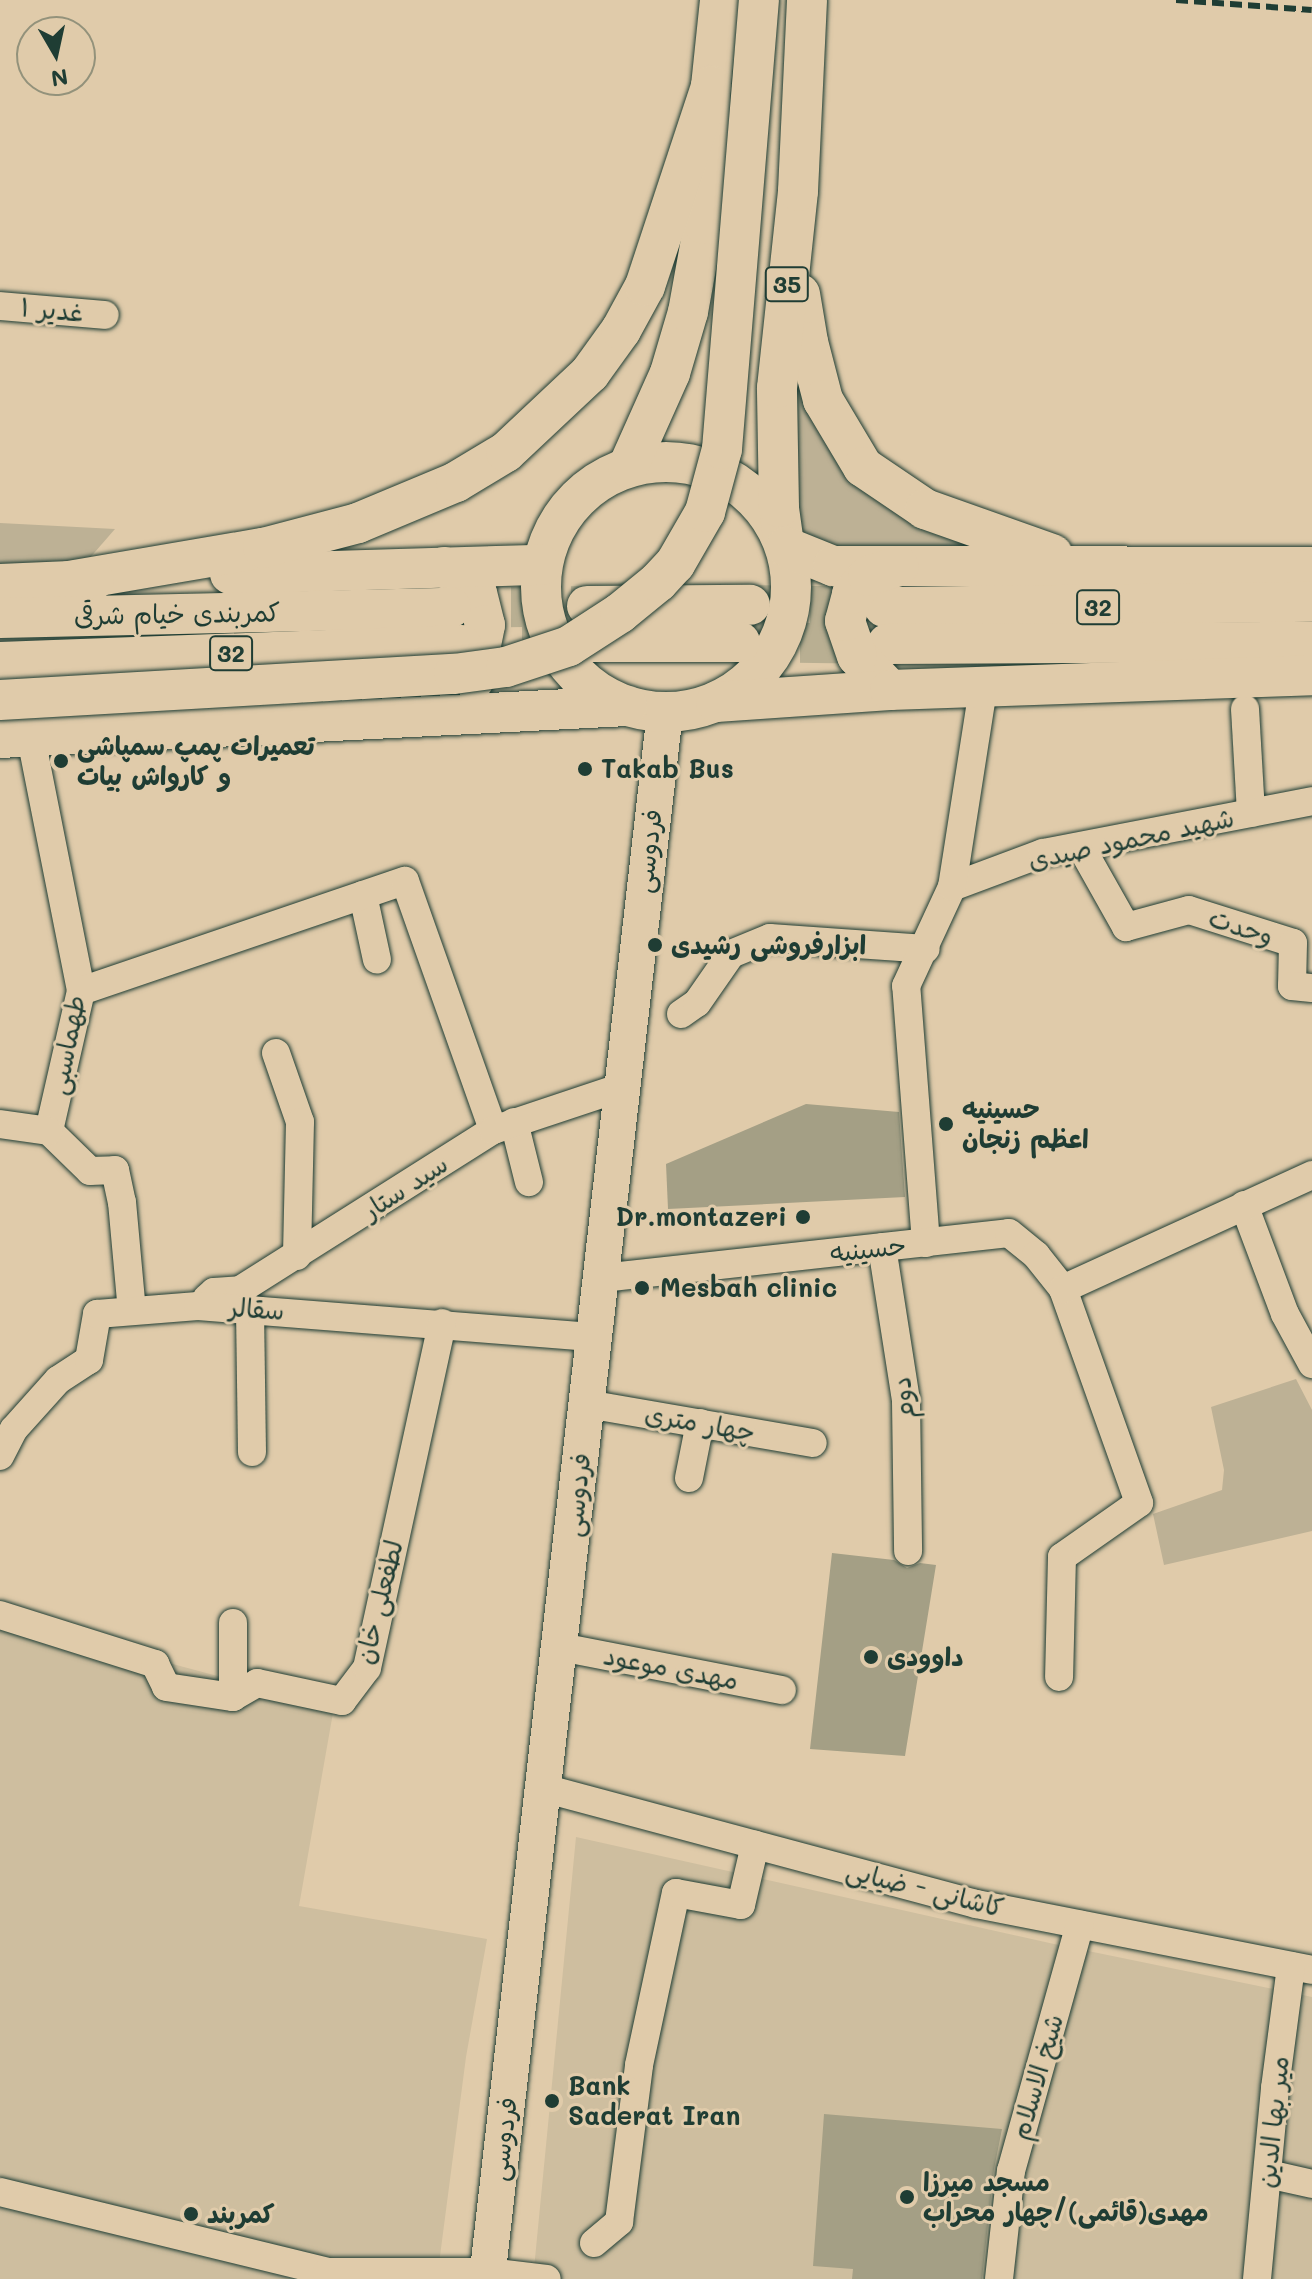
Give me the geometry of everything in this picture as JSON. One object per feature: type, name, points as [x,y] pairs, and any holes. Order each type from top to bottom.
[{"type":"highway","points":[[0,700],[454,674],[506,667],[569,646],[620,613],[658,582],[675,564],[705,512],[722,449],[759,0]]},
{"type":"highway","points":[[628,467],[670,373],[688,312],[704,224],[711,86],[719,9]]},
{"type":"highway","name":"35","points":[[785,544],[779,507],[777,388],[792,238],[806,13]]},
{"type":"highway","points":[[69,581],[263,548],[358,523],[456,482],[506,452],[590,373],[621,330],[645,286],[711,86]]},
{"type":"highway","points":[[792,238],[808,342],[823,400],[863,467],[925,509],[1090,566]]},
{"type":"highway","points":[[646,709],[586,682],[569,666],[550,635],[541,601],[542,565],[553,532],[571,504],[597,481],[628,467],[666,461],[703,466],[737,483],[765,508],[785,544],[792,577],[790,608],[781,638],[765,664],[743,686],[716,702]]},
{"type":"highway","points":[[785,544],[833,566],[1312,567]]},
{"type":"highway","points":[[890,690],[857,656],[845,621],[852,594],[868,576],[906,564]]},
{"type":"highway","points":[[0,584],[542,565]]},
{"type":"highway","points":[[423,716],[451,705],[473,681],[482,654],[485,625],[477,593],[463,577],[444,567]]},
{"type":"highway","name":"32","points":[[1312,602],[1028,608],[886,626],[1312,642]]},
{"type":"highway","name":"کمربندی خیام شرقی","points":[[0,618],[457,626],[0,662]]},
{"type":"highway","points":[[588,624],[745,624]]},
{"type":"highway","points":[[16,738],[423,716],[646,709],[890,690],[1312,675]]},
{"type":"main road","name":"فردوسی","points":[[488,2276],[622,1087],[646,709]]},
{"type":"street","name":"غدیر ۱","points":[[0,306],[105,315]]},
{"type":"street","points":[[926,1243],[906,986],[926,949],[952,887],[983,689]]},
{"type":"street","points":[[1245,709],[1251,813]]},
{"type":"street","name":"طهماسبی","points":[[16,738],[81,991],[49,1131],[90,1171],[115,1170],[122,1202],[132,1311]]},
{"type":"street","name":"شهید محمود صیدی","points":[[952,887],[1043,853],[1312,801]]},
{"type":"street","name":"وحدت","points":[[1081,847],[1126,927],[1189,910],[1293,943],[1292,986],[1312,988]]},
{"type":"street","points":[[81,991],[405,881],[503,1126],[529,1182]]},
{"type":"street","points":[[363,895],[377,960]]},
{"type":"street","points":[[681,1014],[697,1003],[731,954],[770,938],[926,949]]},
{"type":"street","points":[[276,1053],[300,1122],[297,1256]]},
{"type":"street","name":"سید ستار","points":[[198,1306],[214,1292],[240,1290],[503,1126],[622,1087]]},
{"type":"street","points":[[0,1124],[49,1131]]},
{"type":"street","points":[[1059,1677],[1062,1557],[1139,1503],[1063,1289],[1312,1175]]},
{"type":"street","points":[[1244,1205],[1285,1314],[1312,1364]]},
{"type":"street","name":"حسینیه","points":[[602,1278],[1009,1233],[1036,1255],[1063,1289]]},
{"type":"street","name":"دوم","points":[[882,1247],[906,1401],[908,1551]]},
{"type":"street","name":"سقالر","points":[[0,1456],[14,1429],[58,1380],[89,1360],[97,1314],[198,1306],[595,1337]]},
{"type":"street","points":[[250,1309],[252,1452]]},
{"type":"street","name":"لطفعلی خان","points":[[0,1615],[155,1664],[166,1687],[233,1697],[257,1683],[342,1701],[367,1668],[442,1323]]},
{"type":"street","name":"چهار متری","points":[[587,1404],[813,1443]]},
{"type":"street","points":[[689,1478],[700,1423]]},
{"type":"street","points":[[233,1623],[233,1697]]},
{"type":"street","name":"مهدی موعود","points":[[560,1647],[782,1690]]},
{"type":"street","name":"کاشانی - ضیایی","points":[[543,1788],[976,1904],[1301,1968]]},
{"type":"street","points":[[594,2243],[619,2222],[639,2065],[676,1893],[741,1905],[755,1845]]},
{"type":"street","name":"شیخ الاسلام","points":[[999,2279],[1011,2171],[1080,1924]]},
{"type":"street","name":"میر بها الدین","points":[[1257,2279],[1268,2174],[1301,1968]]},
{"type":"street","points":[[1268,2174],[1312,2184]]},
{"type":"street","points":[[0,2192],[327,2275],[547,2279]]},
{"type":"shaded area","points":[[791,354],[826,435],[1009,552],[839,552],[796,534]]},
{"type":"shaded area","points":[[0,523],[115,529],[88,560],[0,568]]},
{"type":"shaded area","points":[[1296,1379],[1312,1410],[1312,1531],[1164,1565],[1153,1514],[1222,1490],[1224,1470],[1211,1407]]},
{"type":"shaded area","points":[[0,1618],[334,1707],[299,1906],[487,1939],[466,2057],[437,2279],[0,2279]]},
{"type":"shaded area","points":[[576,1837],[1054,1944],[1312,1997],[1312,2279],[533,2279]]},
{"type":"building","points":[[806,1104],[899,1112],[905,1197],[668,1209],[666,1164]]},
{"type":"building","name":"داوودی","points":[[832,1553],[894,1560],[907,1568],[920,1563],[936,1565],[905,1756],[810,1749]]},
{"type":"building","name":"مسجد میرزا مهدی(قائمی)/چهار محراب","points":[[824,2114],[1002,2129],[994,2169],[982,2279],[852,2279],[853,2269],[813,2266]]},
{"type":"tunnel","points":[[750,605],[884,607]]},
{"type":"tunnel","points":[[451,608],[587,606]]},
{"type":"tunnel","points":[[740,642],[884,644]]},
{"type":"tunnel","points":[[462,645],[566,643]]},
{"type":"railway","points":[[1176,0],[1312,10]]},
{"type":"place","name":"تعمیرات پمپ سمپاشی و کارواش بیات","points":[[61,761]]},
{"type":"place","name":"Takab Bus","points":[[585,769]]},
{"type":"place","name":"ابزارفروشی رشیدی","points":[[655,945]]},
{"type":"place","name":"حسینیه اعظم زنجان","points":[[946,1124]]},
{"type":"place","name":"Dr.montazeri","points":[[803,1217]]},
{"type":"place","name":"Mesbah clinic","points":[[642,1288]]},
{"type":"place","name":"داوودی","points":[[871,1657]]},
{"type":"place","name":"Bank Saderat Iran","points":[[552,2101]]},
{"type":"place","name":"مسجد میرزا مهدی(قائمی)/چهار محراب","points":[[907,2197]]},
{"type":"place","name":"کمربند","points":[[191,2214]]}]
